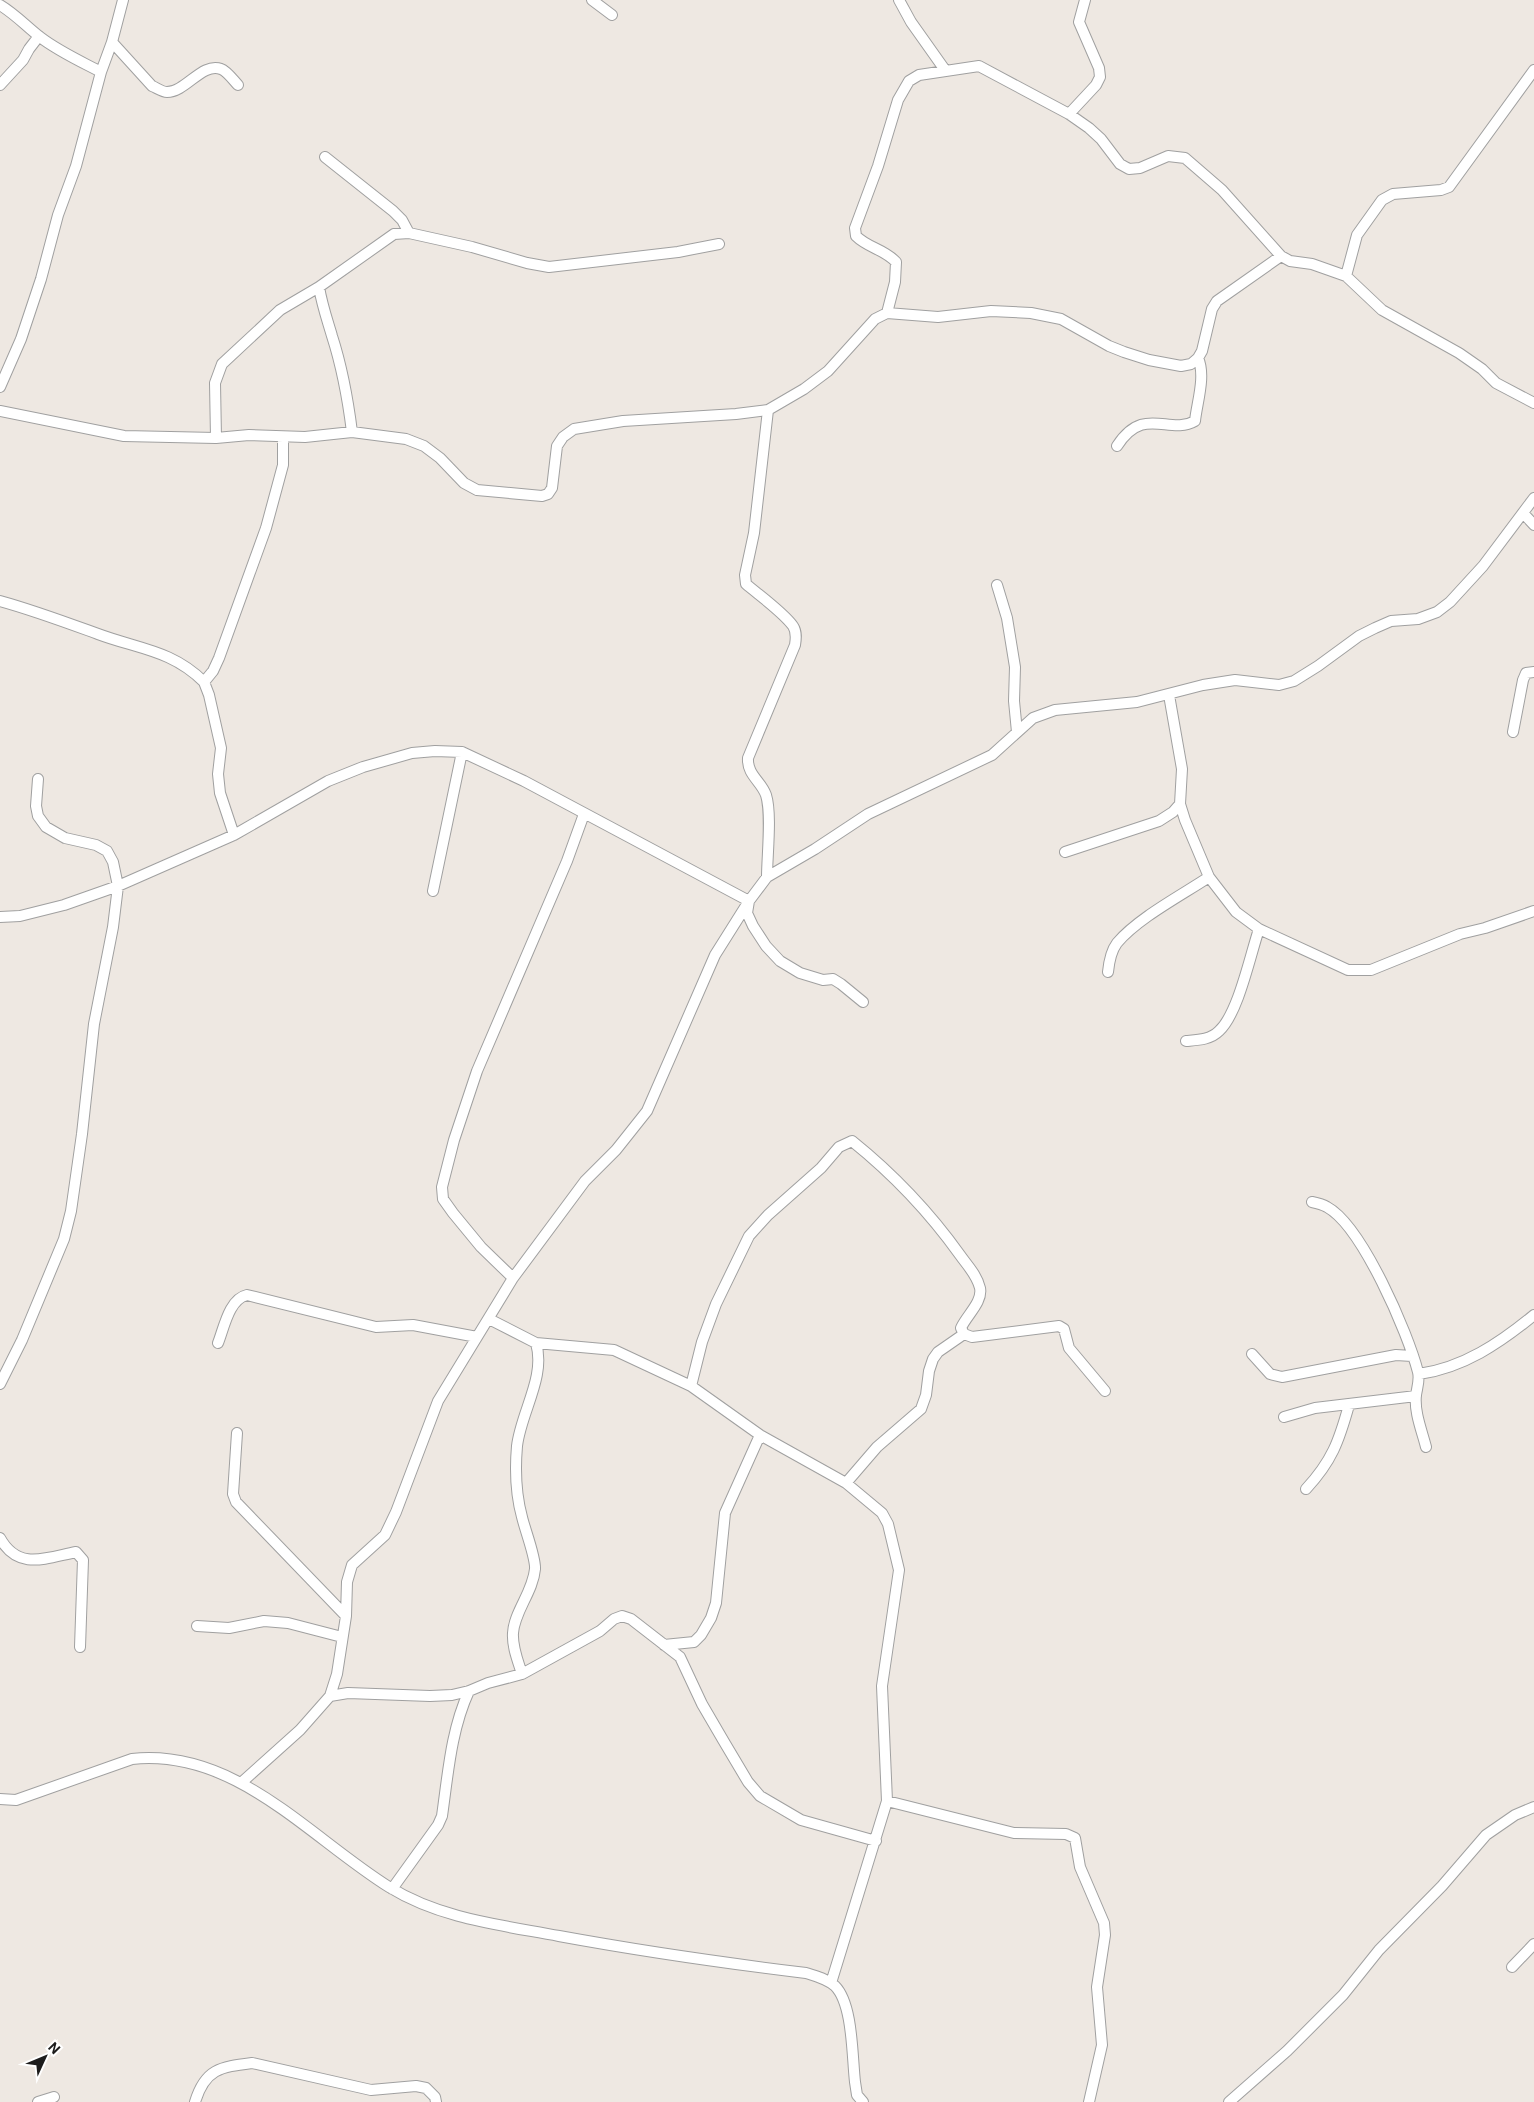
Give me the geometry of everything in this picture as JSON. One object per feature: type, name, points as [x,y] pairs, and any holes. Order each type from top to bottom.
[{"type":"street","points":[[0,387],[21,339],[41,279],[58,215],[76,166],[101,72],[112,42],[123,0]]},
{"type":"street","points":[[592,0],[612,15]]},
{"type":"street","points":[[898,0],[945,70]]},
{"type":"street","points":[[1069,114],[1096,85],[1100,77],[1099,68],[1079,22],[1085,0]]},
{"type":"street","points":[[0,5],[12,12],[39,36],[65,54],[101,72]]},
{"type":"street","points":[[0,85],[23,60],[28,49],[39,36]]},
{"type":"street","points":[[112,42],[152,86],[160,90],[168,92],[178,88],[213,68],[223,69],[238,85]]},
{"type":"street","points":[[887,312],[896,277],[896,262],[889,255],[861,241],[856,236],[855,228],[903,89],[909,81],[918,75],[979,66],[1069,114],[1089,128],[1101,139],[1120,164],[1129,169],[1140,168],[1168,156],[1185,158],[1222,190],[1281,256],[1290,261],[1312,264],[1346,276],[1382,310],[1451,348],[1482,369],[1496,383],[1534,403]]},
{"type":"street","points":[[1346,276],[1357,235],[1382,200],[1393,194],[1441,190],[1449,187],[1534,70]]},
{"type":"street","points":[[325,157],[393,211],[402,220],[409,233]]},
{"type":"street","points":[[216,438],[215,383],[222,364],[280,310],[319,287],[394,234],[409,233],[549,267],[678,252],[719,244]]},
{"type":"street","points":[[0,411],[124,436],[216,438],[249,435],[305,438],[352,432],[406,439],[424,446],[440,458],[464,483],[477,490],[542,496],[548,494],[552,488],[557,446],[563,437],[574,429],[624,421],[736,414],[768,410],[804,389],[828,371],[875,319],[887,312],[938,317],[991,311],[1031,313],[1061,320],[1109,346],[1149,360],[1181,366],[1191,364],[1202,351],[1212,309],[1218,301],[1281,256]]},
{"type":"street","points":[[319,287],[323,313],[332,336],[348,401],[352,432]]},
{"type":"street","points":[[1117,446],[1124,435],[1136,426],[1155,422],[1189,424],[1195,421],[1201,365],[1198,358]]},
{"type":"street","points":[[766,877],[768,810],[766,795],[748,767],[748,758],[795,645],[796,633],[794,626],[786,618],[746,584],[745,575],[754,533],[768,410]]},
{"type":"street","points":[[204,682],[213,671],[219,658],[266,528],[283,465],[283,438]]},
{"type":"street","points":[[241,1783],[300,1730],[330,1696],[337,1674],[346,1616],[347,1582],[352,1565],[385,1535],[396,1512],[438,1402],[513,1278],[585,1181],[616,1150],[647,1111],[716,955],[749,900],[766,877],[816,848],[868,814],[992,755],[1033,718],[1055,710],[1136,702],[1203,685],[1235,680],[1279,684],[1294,681],[1359,636],[1375,628],[1391,621],[1418,619],[1437,612],[1450,602],[1483,566],[1524,514],[1534,498]]},
{"type":"street","points":[[1524,514],[1534,525]]},
{"type":"street","points":[[997,585],[1007,618],[1015,667],[1014,701],[1017,732]]},
{"type":"street","points":[[0,601],[71,623],[128,645],[162,653],[192,671],[204,682],[210,695],[221,748],[218,774],[220,793],[234,835]]},
{"type":"street","points":[[1513,732],[1523,680],[1526,673],[1534,672]]},
{"type":"street","points":[[1169,695],[1182,769],[1180,804],[1185,820],[1210,877],[1236,912],[1259,929],[1348,970],[1371,970],[1460,934],[1534,912]]},
{"type":"street","points":[[0,917],[20,916],[64,905],[118,886],[234,835],[328,781],[363,766],[412,753],[462,752],[749,900]]},
{"type":"street","points":[[433,891],[462,752]]},
{"type":"street","points":[[0,1384],[22,1340],[64,1239],[71,1211],[84,1125],[94,1024],[113,928],[118,886],[113,862],[107,852],[96,845],[66,838],[46,827],[38,816],[36,806],[38,779]]},
{"type":"street","points":[[1066,852],[1159,821],[1173,812],[1180,804]]},
{"type":"street","points":[[513,1278],[481,1247],[453,1213],[443,1199],[442,1187],[454,1140],[477,1071],[563,870],[584,814]]},
{"type":"street","points":[[1108,972],[1110,956],[1117,943],[1140,922],[1210,877]]},
{"type":"street","points":[[749,900],[747,913],[753,926],[766,946],[780,961],[800,973],[823,980],[833,979],[842,984],[863,1002]]},
{"type":"street","points":[[1186,1041],[1208,1038],[1219,1032],[1232,1015],[1259,929]]},
{"type":"street","points":[[691,1386],[702,1342],[712,1314],[749,1236],[768,1215],[821,1168],[838,1147],[852,1141],[871,1156],[939,1225],[975,1275],[980,1289],[979,1299],[961,1328],[964,1334],[972,1337],[1058,1326],[1064,1329],[1069,1348],[1105,1391]]},
{"type":"street","points":[[1312,1202],[1327,1207],[1343,1221],[1379,1273],[1419,1374],[1416,1396],[1420,1425],[1426,1448]]},
{"type":"street","points":[[218,1344],[234,1303],[240,1296],[247,1295],[376,1328],[413,1325],[476,1337]]},
{"type":"street","points":[[1419,1374],[1439,1372],[1474,1356],[1506,1339],[1534,1315]]},
{"type":"street","points":[[489,1319],[536,1343],[614,1350],[691,1386],[760,1435],[846,1483],[882,1513],[888,1524],[899,1570],[882,1686],[887,1801],[830,1983]]},
{"type":"street","points":[[846,1483],[876,1447],[921,1409],[926,1395],[929,1371],[933,1359],[938,1352],[964,1334]]},
{"type":"street","points":[[522,1674],[514,1645],[513,1631],[528,1595],[536,1566],[521,1514],[516,1481],[516,1457],[517,1442],[539,1363],[536,1343]]},
{"type":"street","points":[[1252,1354],[1270,1374],[1282,1377],[1396,1355],[1412,1356]]},
{"type":"street","points":[[1284,1417],[1315,1408],[1416,1396]]},
{"type":"street","points":[[1306,1489],[1329,1461],[1340,1438],[1349,1405]]},
{"type":"street","points":[[238,1433],[234,1494],[236,1502],[346,1616]]},
{"type":"street","points":[[663,1645],[694,1642],[701,1635],[711,1618],[716,1603],[725,1513],[760,1435]]},
{"type":"street","points":[[0,1538],[10,1553],[18,1558],[31,1561],[76,1552],[80,1555],[83,1560],[80,1646]]},
{"type":"street","points":[[330,1696],[348,1693],[430,1696],[469,1691],[488,1683],[522,1674],[600,1631],[614,1619],[622,1616],[631,1619],[680,1657],[702,1704],[748,1782],[760,1796],[801,1820],[876,1841]]},
{"type":"street","points":[[197,1626],[229,1628],[264,1621],[288,1623],[342,1637]]},
{"type":"street","points":[[392,1889],[438,1825],[442,1816],[451,1751],[462,1706],[469,1691]]},
{"type":"street","points":[[0,1799],[16,1800],[110,1765],[132,1759],[151,1757],[177,1760],[207,1768],[241,1783],[288,1813],[359,1868],[392,1889],[428,1907],[474,1921],[614,1946],[806,1973],[822,1978],[840,1993],[846,2008],[857,2095],[863,2102]]},
{"type":"street","points":[[887,1801],[1014,1833],[1066,1834],[1075,1838],[1080,1867],[1104,1923],[1105,1935],[1097,1987],[1102,2044],[1089,2102]]},
{"type":"street","points":[[1229,2102],[1287,2051],[1343,1995],[1379,1950],[1442,1886],[1486,1835],[1515,1815],[1534,1806]]},
{"type":"street","points":[[1512,1967],[1534,1944]]},
{"type":"street","points":[[195,2102],[200,2086],[206,2078],[217,2070],[233,2065],[252,2063],[371,2090],[416,2086],[426,2088],[435,2097],[436,2102]]},
{"type":"street","points":[[38,2102],[54,2097]]}]
